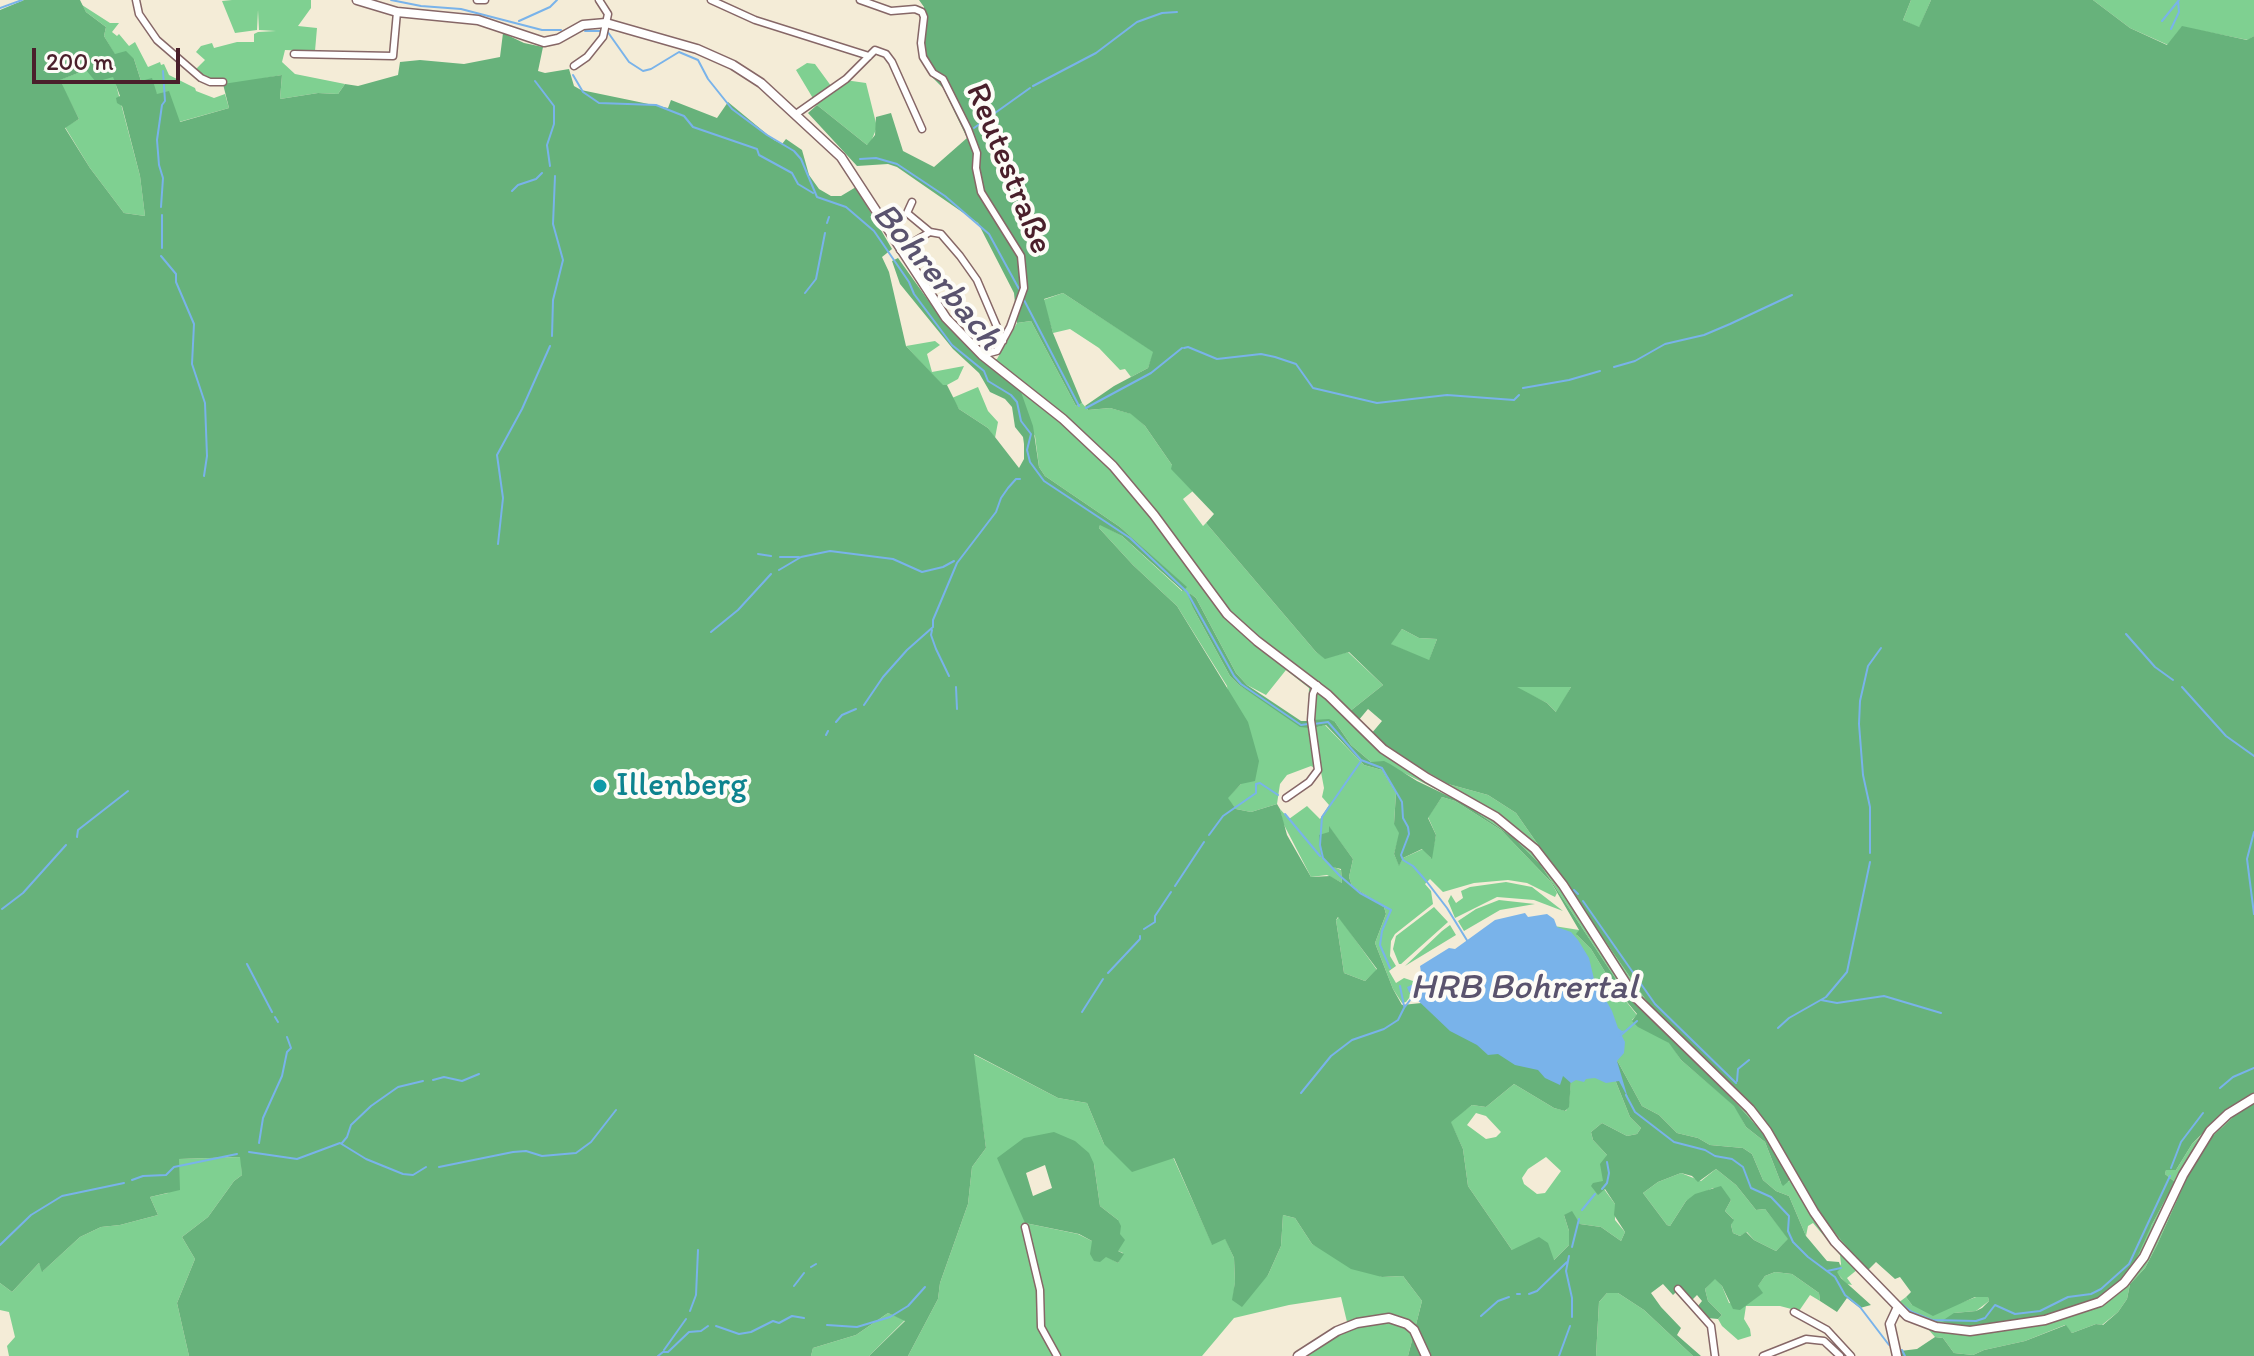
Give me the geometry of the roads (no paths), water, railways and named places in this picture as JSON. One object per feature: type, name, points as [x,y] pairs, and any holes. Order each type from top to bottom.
[{"type":"main road","points":[[357,0],[397,12],[478,20],[544,42],[558,39],[583,25],[606,26],[697,49],[733,65],[761,83],[841,157],[946,318],[982,355],[1063,419],[1113,466],[1145,503],[1227,614],[1257,641],[1317,685],[1405,766],[1496,817],[1535,849],[1563,885],[1634,996],[1755,1115],[1827,1231],[1897,1309],[1923,1324],[1970,1331],[2045,1320],[2100,1302],[2124,1283],[2139,1265],[2183,1175],[2210,1131],[2228,1114],[2254,1098]]},
{"type":"main road","points":[[1897,1309],[1890,1324],[1897,1356]]},
{"type":"main road","points":[[1298,1356],[1337,1331],[1389,1318],[1414,1330],[1426,1356]]},
{"type":"street","points":[[136,0],[139,14],[157,40],[201,78],[223,82]]},
{"type":"street","points":[[477,0],[485,0]]},
{"type":"street","points":[[574,66],[587,57],[603,37],[608,14],[599,0]]},
{"type":"street","points":[[711,0],[755,20],[869,56]]},
{"type":"street","name":"Reutestraße","points":[[860,0],[891,11],[918,9],[924,17],[923,57],[933,73],[943,79],[968,129],[977,153],[976,168],[981,192],[1021,256],[1024,288],[1003,341]]},
{"type":"street","points":[[294,54],[393,56],[397,12]]},
{"type":"street","points":[[796,114],[846,79],[875,50],[886,54],[892,62],[922,129]]},
{"type":"street","points":[[912,202],[907,213],[930,232],[941,234],[973,274],[1003,341],[997,351],[982,355]]},
{"type":"street","points":[[900,250],[930,232]]},
{"type":"street","points":[[1286,798],[1316,775],[1318,763],[1311,724],[1313,694],[1317,685]]},
{"type":"street","points":[[1025,1227],[1040,1290],[1041,1327],[1057,1356]]},
{"type":"street","points":[[1678,1289],[1711,1326],[1715,1356]]},
{"type":"street","points":[[1794,1312],[1827,1330],[1851,1356]]},
{"type":"street","points":[[1763,1356],[1806,1339],[1824,1341],[1840,1356]]},
{"type":"water","name":"HRB Bohrertal","points":[[1525,913],[1528,917],[1547,914],[1554,919],[1557,927],[1571,932],[1589,958],[1594,979],[1618,1028],[1625,1030],[1621,1034],[1625,1042],[1624,1053],[1617,1061],[1628,1098],[1619,1081],[1606,1083],[1595,1078],[1571,1083],[1563,1076],[1560,1085],[1545,1078],[1538,1070],[1515,1065],[1498,1054],[1488,1055],[1477,1045],[1450,1031],[1409,992],[1407,987],[1414,984],[1421,972],[1420,966],[1449,948],[1455,949],[1495,920]]},
{"type":"waterway","points":[[0,8],[22,0]]},
{"type":"waterway","points":[[391,0],[461,9],[542,30],[561,30]]},
{"type":"waterway","points":[[519,21],[550,7],[557,0]]},
{"type":"waterway","points":[[2162,21],[2179,0]]},
{"type":"waterway","points":[[2171,29],[2179,12],[2178,1]]},
{"type":"waterway","points":[[1033,86],[1096,53],[1137,22],[1162,13],[1177,12]]},
{"type":"waterway","name":"Bohrerbach","points":[[585,31],[607,31],[629,62],[643,71],[679,52],[698,60],[708,79],[732,109],[794,151],[801,159],[817,197],[846,207],[874,231],[914,294],[952,345],[984,371],[988,381],[1017,402],[1021,421],[1031,434],[1027,450],[1030,462],[1044,481],[1130,538],[1187,592],[1241,684],[1301,725],[1308,724]]},
{"type":"waterway","points":[[161,207],[163,178],[157,140],[165,101],[163,71]]},
{"type":"waterway","points":[[573,75],[583,92],[599,103],[656,105],[684,116],[693,127],[757,149],[759,155],[792,173],[798,184],[813,193]]},
{"type":"waterway","points":[[535,81],[554,106],[554,124],[547,145],[550,166]]},
{"type":"waterway","points":[[974,128],[1030,88]]},
{"type":"waterway","points":[[860,159],[876,158],[897,164],[945,196],[989,234],[1019,289]]},
{"type":"waterway","points":[[512,191],[542,173]]},
{"type":"waterway","points":[[552,336],[553,300],[563,260],[553,224],[555,176]]},
{"type":"waterway","points":[[162,215],[162,248]]},
{"type":"waterway","points":[[827,223],[829,217]]},
{"type":"waterway","points":[[805,293],[816,279],[825,233]]},
{"type":"waterway","points":[[161,256],[176,274],[176,282],[194,324],[192,364],[205,403],[207,456],[204,476]]},
{"type":"waterway","points":[[1614,367],[1635,361],[1665,344],[1704,335],[1792,295]]},
{"type":"waterway","points":[[1024,300],[1079,406]]},
{"type":"waterway","points":[[498,544],[503,498],[497,455],[550,346]]},
{"type":"waterway","points":[[1086,408],[1151,373],[1182,348]]},
{"type":"waterway","points":[[1184,348],[1217,359],[1261,354],[1275,357],[1296,364],[1313,388],[1377,403],[1447,395],[1514,400],[1519,395]]},
{"type":"waterway","points":[[1523,388],[1600,371]]},
{"type":"waterway","points":[[864,705],[883,677],[933,627],[933,620],[957,563],[996,512],[1008,488],[1020,479]]},
{"type":"waterway","points":[[779,570],[801,557],[830,551],[893,559],[922,572],[954,561]]},
{"type":"waterway","points":[[758,554],[771,556]]},
{"type":"waterway","points":[[780,557],[799,557]]},
{"type":"waterway","points":[[711,632],[738,610],[771,574]]},
{"type":"waterway","points":[[932,630],[936,649],[949,676]]},
{"type":"waterway","points":[[2126,634],[2155,667],[2173,680]]},
{"type":"waterway","points":[[1870,853],[1870,807],[1863,775],[1860,701],[1868,666],[1881,648]]},
{"type":"waterway","points":[[956,687],[957,709]]},
{"type":"waterway","points":[[2182,687],[2226,736],[2254,756]]},
{"type":"waterway","points":[[836,722],[842,715],[856,709]]},
{"type":"waterway","name":"Bohrerbach","points":[[1314,724],[1328,722],[1361,760],[1382,768],[1402,802],[1403,818],[1408,827],[1409,834],[1401,855],[1403,860],[1427,882],[1468,942]]},
{"type":"waterway","points":[[826,735],[828,731]]},
{"type":"waterway","points":[[1361,761],[1322,817],[1320,845],[1323,858],[1340,876],[1360,893],[1391,910],[1380,945],[1390,968]]},
{"type":"waterway","points":[[1209,835],[1223,816],[1256,793],[1256,784],[1260,783],[1278,795]]},
{"type":"waterway","points":[[77,837],[78,830],[128,791]]},
{"type":"waterway","points":[[1285,814],[1320,856]]},
{"type":"waterway","points":[[2254,832],[2247,859],[2254,914]]},
{"type":"waterway","points":[[1175,886],[1204,842]]},
{"type":"waterway","points":[[2,909],[23,893],[66,845]]},
{"type":"waterway","points":[[1778,1028],[1789,1018],[1826,997],[1847,972],[1870,862]]},
{"type":"waterway","points":[[1574,890],[1578,894]]},
{"type":"waterway","points":[[1144,929],[1155,922],[1155,916],[1171,892]]},
{"type":"waterway","points":[[1583,901],[1655,1004],[1736,1083]]},
{"type":"waterway","points":[[1108,973],[1140,936]]},
{"type":"waterway","points":[[247,964],[272,1012]]},
{"type":"waterway","points":[[1082,1012],[1103,979]]},
{"type":"waterway","points":[[1400,986],[1404,1006]]},
{"type":"waterway","points":[[1301,1093],[1331,1056],[1352,1040],[1384,1029],[1398,1020],[1414,995]]},
{"type":"waterway","points":[[1821,1000],[1837,1003],[1884,996],[1941,1013]]},
{"type":"waterway","points":[[275,1017],[278,1022]]},
{"type":"waterway","points":[[1620,1036],[1637,1021]]},
{"type":"waterway","points":[[259,1143],[263,1118],[291,1048],[287,1037]]},
{"type":"waterway","points":[[1737,1081],[1738,1069],[1749,1060]]},
{"type":"waterway","points":[[2220,1088],[2233,1077],[2254,1068]]},
{"type":"waterway","points":[[433,1080],[444,1077],[462,1081],[479,1074]]},
{"type":"waterway","points":[[342,1143],[351,1125],[371,1106],[398,1087],[423,1081]]},
{"type":"waterway","name":"Bohrerbach","points":[[1626,1095],[1635,1112],[1674,1142],[1732,1159],[1743,1167],[1751,1188],[1771,1197],[1789,1216],[1788,1231],[1793,1242],[1835,1277],[1845,1295],[1860,1307],[1889,1345]]},
{"type":"waterway","points":[[439,1167],[513,1152],[526,1151],[542,1156],[576,1153],[591,1142],[616,1110]]},
{"type":"waterway","points":[[2171,1168],[2181,1142],[2203,1113]]},
{"type":"waterway","points":[[249,1152],[297,1159],[340,1143],[366,1159],[403,1174],[413,1175],[426,1167]]},
{"type":"waterway","points":[[132,1180],[166,1175],[174,1167],[237,1154]]},
{"type":"waterway","points":[[1602,1189],[1609,1173],[1607,1162]]},
{"type":"waterway","points":[[1900,1303],[1932,1320],[1976,1321],[1985,1318],[1995,1305],[2015,1314],[2040,1311],[2068,1297],[2091,1294],[2129,1264],[2170,1176]]},
{"type":"waterway","points":[[0,1245],[31,1215],[62,1196],[124,1183]]},
{"type":"waterway","points":[[1582,1210],[1595,1194]]},
{"type":"waterway","points":[[1572,1247],[1579,1219]]},
{"type":"waterway","points":[[690,1311],[696,1295],[698,1250]]},
{"type":"waterway","points":[[1569,1256],[1566,1271],[1572,1298],[1572,1317]]},
{"type":"waterway","points":[[1529,1294],[1537,1291],[1567,1262]]},
{"type":"waterway","points":[[811,1267],[816,1264]]},
{"type":"waterway","points":[[1827,1271],[1841,1268]]},
{"type":"waterway","points":[[794,1286],[804,1273]]},
{"type":"waterway","points":[[827,1325],[857,1327],[890,1317],[908,1306],[925,1287]]},
{"type":"waterway","points":[[1481,1316],[1498,1301],[1509,1297]]},
{"type":"waterway","points":[[716,1326],[739,1334],[751,1332],[773,1321],[779,1323],[792,1316],[804,1318]]},
{"type":"waterway","points":[[664,1350],[686,1319]]},
{"type":"waterway","points":[[658,1356],[668,1352],[689,1332],[701,1331],[708,1326]]},
{"type":"waterway","points":[[1559,1356],[1570,1326]]},
{"type":"waterway","name":"Bohrerbach","points":[[1902,1350],[1905,1356]]},
{"type":"place","name":"Illenberg","points":[[600,786]]}]
